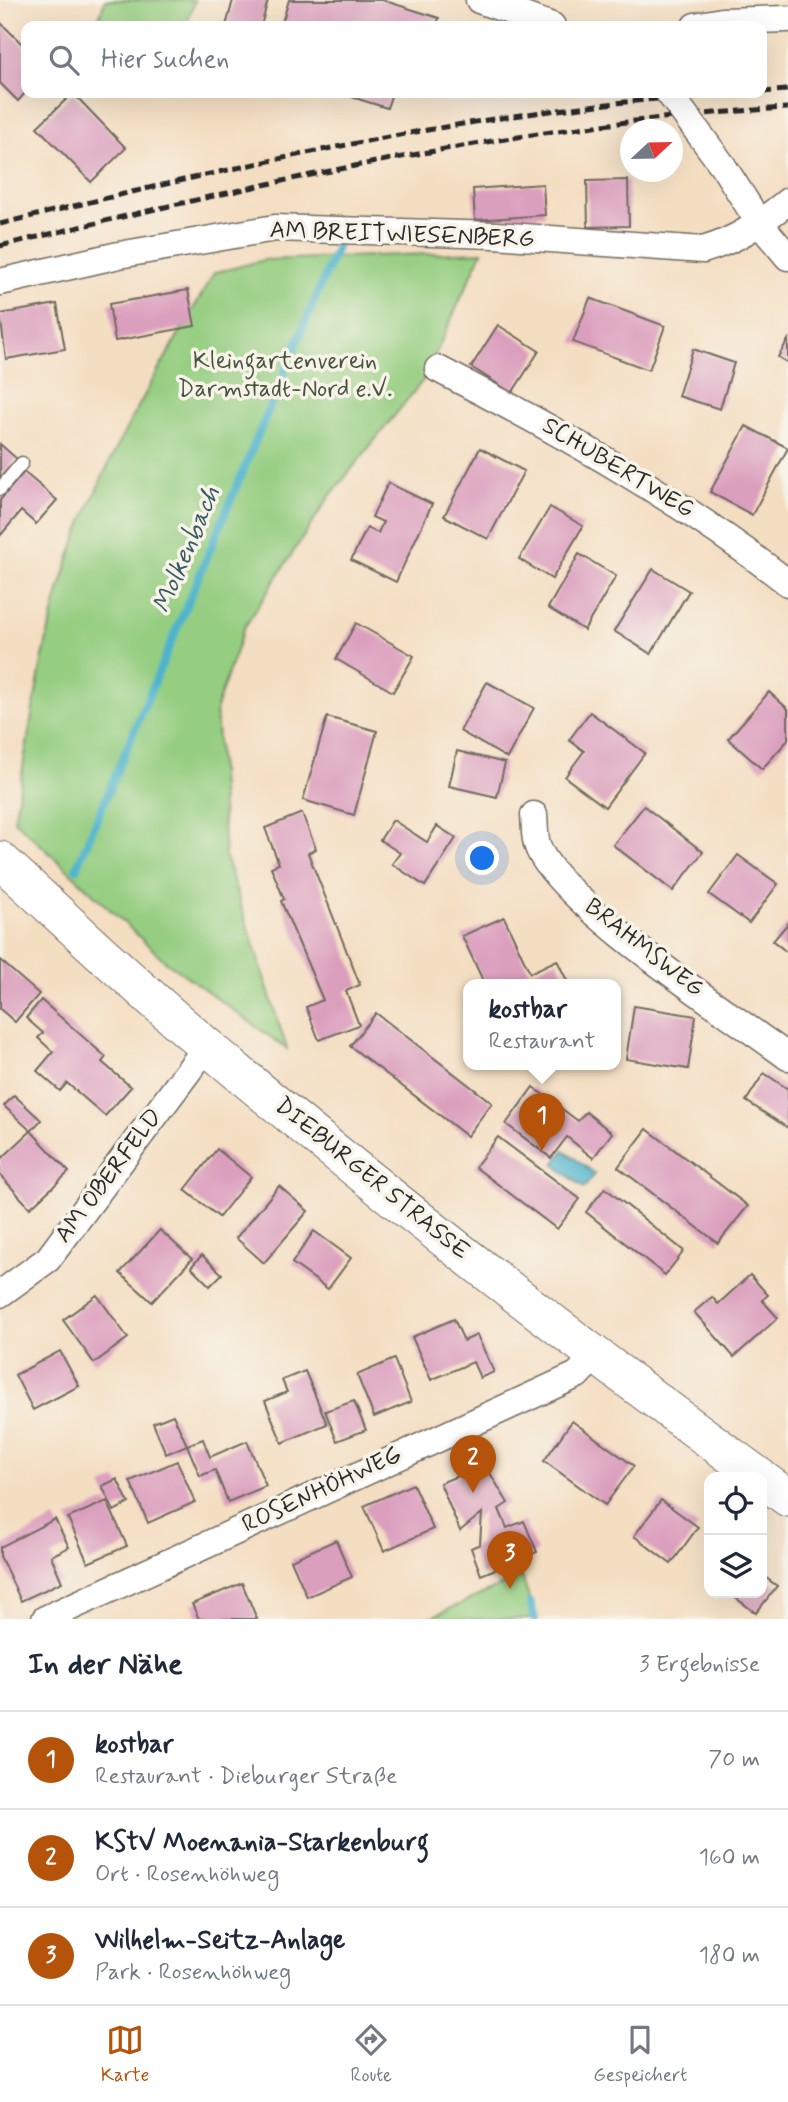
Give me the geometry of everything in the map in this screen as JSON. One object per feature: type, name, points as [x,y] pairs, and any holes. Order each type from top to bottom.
[{"type":"main road","name":"DIEBURGER STRASSE","points":[[0,860],[207,1046],[594,1356],[753,1472]]},
{"type":"main road","name":"DIEBURGER STRASSE","points":[[767,1482],[788,1498]]},
{"type":"street","points":[[479,0],[538,21]]},
{"type":"street","points":[[722,21],[788,19]]},
{"type":"street","points":[[673,98],[723,166],[760,225],[788,257]]},
{"type":"street","name":"AM BREITWIESENBERG","points":[[0,282],[119,256],[275,228],[482,234],[704,250],[727,243],[760,225],[788,201]]},
{"type":"street","name":"SCHUBERTWEG","points":[[438,369],[561,432],[725,533],[788,583]]},
{"type":"street","name":"BRAHMSWEG","points":[[534,815],[538,847],[563,884],[632,942],[788,1057]]},
{"type":"street","name":"AM OBERFELD","points":[[0,1294],[48,1259],[207,1046]]},
{"type":"street","name":"ROSENHÖHWEG","points":[[45,1619],[577,1375],[594,1356]]},
{"type":"lane","points":[[0,489],[22,463]]},
{"type":"green space","points":[[105,0],[195,0],[188,21],[98,21]]},
{"type":"green space","name":"Kleingartenverein Darmstadt-Nord e.V.","points":[[482,252],[424,379],[329,497],[244,628],[216,708],[225,856],[287,1049],[164,960],[14,820],[47,639],[78,534],[107,467],[141,401],[214,273],[264,260]]},
{"type":"green space","points":[[522,1576],[536,1619],[427,1619]]},
{"type":"water","points":[[564,1150],[595,1174],[584,1188],[554,1164]]},
{"type":"building","points":[[233,0],[268,0],[262,21],[227,21]]},
{"type":"building","points":[[289,0],[382,0],[439,18],[438,21],[283,21]]},
{"type":"building","points":[[0,22],[21,43],[21,98],[18,101],[0,83]]},
{"type":"building","points":[[68,98],[78,98],[126,148],[91,182],[37,127]]},
{"type":"building","points":[[355,98],[390,98],[387,108]]},
{"type":"building","points":[[587,181],[628,182],[629,226],[588,227]]},
{"type":"building","points":[[543,184],[545,215],[475,220],[473,189]]},
{"type":"building","points":[[188,290],[195,326],[115,341],[109,304]]},
{"type":"building","points":[[590,298],[665,326],[649,370],[573,342]]},
{"type":"building","points":[[57,304],[65,349],[6,359],[0,314]]},
{"type":"building","points":[[498,325],[539,351],[512,393],[471,367]]},
{"type":"building","points":[[788,340],[788,363],[778,357]]},
{"type":"building","points":[[693,349],[734,363],[720,409],[678,396]]},
{"type":"building","points":[[746,426],[788,448],[752,515],[710,492]]},
{"type":"building","points":[[0,444],[17,459],[0,478]]},
{"type":"building","points":[[480,448],[524,471],[488,539],[444,516]]},
{"type":"building","points":[[24,472],[57,500],[36,524],[21,511],[0,536],[0,500]]},
{"type":"building","points":[[388,483],[432,504],[396,582],[351,560],[367,528],[378,533],[383,522],[372,517]]},
{"type":"building","points":[[550,507],[583,526],[552,579],[519,559]]},
{"type":"building","points":[[579,554],[616,576],[584,630],[548,608]]},
{"type":"building","points":[[653,569],[689,591],[651,654],[614,631]]},
{"type":"building","points":[[356,623],[414,656],[393,692],[336,659]]},
{"type":"building","points":[[487,682],[534,708],[507,758],[460,731]]},
{"type":"building","points":[[769,692],[788,709],[788,740],[762,769],[728,739]]},
{"type":"building","points":[[590,712],[645,753],[605,807],[565,777],[584,751],[569,740]]},
{"type":"building","points":[[327,717],[377,731],[354,815],[303,800]]},
{"type":"building","points":[[457,751],[505,763],[497,797],[449,786]]},
{"type":"building","points":[[644,806],[703,852],[673,891],[613,845]]},
{"type":"building","points":[[302,813],[316,849],[308,853],[360,985],[346,991],[359,1025],[319,1040],[306,1007],[323,1000],[281,901],[284,899],[271,867],[279,864],[265,828]]},
{"type":"building","points":[[393,820],[427,842],[437,826],[456,838],[425,886],[392,864],[400,853],[380,840]]},
{"type":"building","points":[[738,855],[778,884],[749,923],[709,894]]},
{"type":"building","points":[[504,917],[530,973],[557,960],[566,979],[482,979],[462,936]]},
{"type":"building","points":[[788,923],[788,953],[773,941]]},
{"type":"building","points":[[0,960],[39,994],[15,1022],[0,1009]]},
{"type":"building","points":[[41,1000],[106,1057],[102,1062],[131,1087],[105,1116],[67,1083],[60,1091],[37,1071],[53,1052],[38,1038],[43,1033],[26,1018]]},
{"type":"building","points":[[634,1006],[696,1016],[688,1069],[626,1059]]},
{"type":"building","points":[[376,1013],[492,1103],[467,1136],[350,1046]]},
{"type":"building","points":[[764,1073],[788,1089],[788,1128],[746,1101]]},
{"type":"building","points":[[533,1087],[578,1121],[586,1112],[612,1133],[593,1158],[567,1137],[551,1158],[506,1124]]},
{"type":"building","points":[[14,1095],[41,1120],[31,1131],[4,1106]]},
{"type":"building","points":[[647,1129],[748,1206],[718,1243],[618,1167]]},
{"type":"building","points":[[31,1131],[69,1172],[30,1208],[0,1175],[0,1160]]},
{"type":"building","points":[[498,1137],[580,1199],[557,1229],[475,1167]]},
{"type":"building","points":[[217,1149],[251,1177],[219,1217],[185,1190]]},
{"type":"building","points":[[279,1186],[308,1211],[264,1263],[236,1238]]},
{"type":"building","points":[[605,1188],[684,1251],[665,1275],[586,1212]]},
{"type":"building","points":[[160,1230],[192,1259],[152,1302],[120,1273]]},
{"type":"building","points":[[314,1231],[351,1258],[328,1289],[292,1263]]},
{"type":"building","points":[[202,1255],[222,1274],[210,1286],[191,1267]]},
{"type":"building","points":[[750,1275],[768,1295],[762,1300],[778,1318],[734,1357],[694,1312],[712,1297],[718,1304]]},
{"type":"building","points":[[97,1295],[128,1338],[94,1363],[63,1320]]},
{"type":"building","points":[[454,1319],[464,1341],[477,1335],[494,1372],[480,1378],[473,1362],[431,1380],[412,1337]]},
{"type":"building","points":[[60,1351],[79,1386],[33,1410],[15,1375]]},
{"type":"building","points":[[394,1359],[411,1402],[374,1417],[357,1375]]},
{"type":"building","points":[[305,1371],[327,1424],[282,1443],[265,1401],[287,1392],[282,1380]]},
{"type":"building","points":[[354,1401],[366,1430],[337,1441],[325,1411]]},
{"type":"building","points":[[173,1415],[187,1445],[166,1454],[153,1423]]},
{"type":"building","points":[[572,1421],[634,1466],[605,1505],[544,1461]]},
{"type":"building","points":[[203,1439],[210,1457],[247,1441],[266,1486],[228,1502],[215,1470],[200,1476],[187,1445]]},
{"type":"building","points":[[177,1461],[195,1502],[148,1523],[130,1481]]},
{"type":"building","points":[[485,1465],[508,1503],[499,1509],[507,1528],[524,1521],[537,1552],[481,1575],[471,1548],[480,1544],[482,1513],[460,1531],[440,1483]]},
{"type":"building","points":[[117,1479],[129,1503],[114,1511],[102,1486]]},
{"type":"building","points":[[413,1484],[433,1529],[384,1551],[364,1506]]},
{"type":"building","points":[[661,1500],[698,1527],[671,1564],[634,1536]]},
{"type":"building","points":[[107,1501],[127,1546],[88,1563],[68,1518]]},
{"type":"building","points":[[55,1519],[69,1547],[51,1556],[62,1582],[21,1601],[0,1556],[0,1547]]},
{"type":"building","points":[[336,1540],[352,1577],[307,1597],[291,1560]]},
{"type":"building","points":[[767,1579],[777,1586],[756,1613],[736,1598],[767,1598]]},
{"type":"building","points":[[242,1583],[257,1619],[199,1619],[192,1604]]},
{"type":"waterway","name":"Molkenbach","points":[[76,869],[337,247]]},
{"type":"waterway","name":"Molkenbach","points":[[530,1602],[535,1619]]},
{"type":"railway","points":[[767,92],[788,90]]},
{"type":"railway","points":[[0,224],[183,180],[368,141],[461,124],[674,98]]},
{"type":"railway","points":[[0,246],[195,200],[490,141],[688,115],[788,108]]},
{"type":"place","name":"kostbar","points":[[542,1151]]},
{"type":"place","name":"KStV Moenania-Starkenburg","points":[[473,1493]]},
{"type":"place","name":"Wilhelm-Seitz-Anlage","points":[[510,1589]]}]
